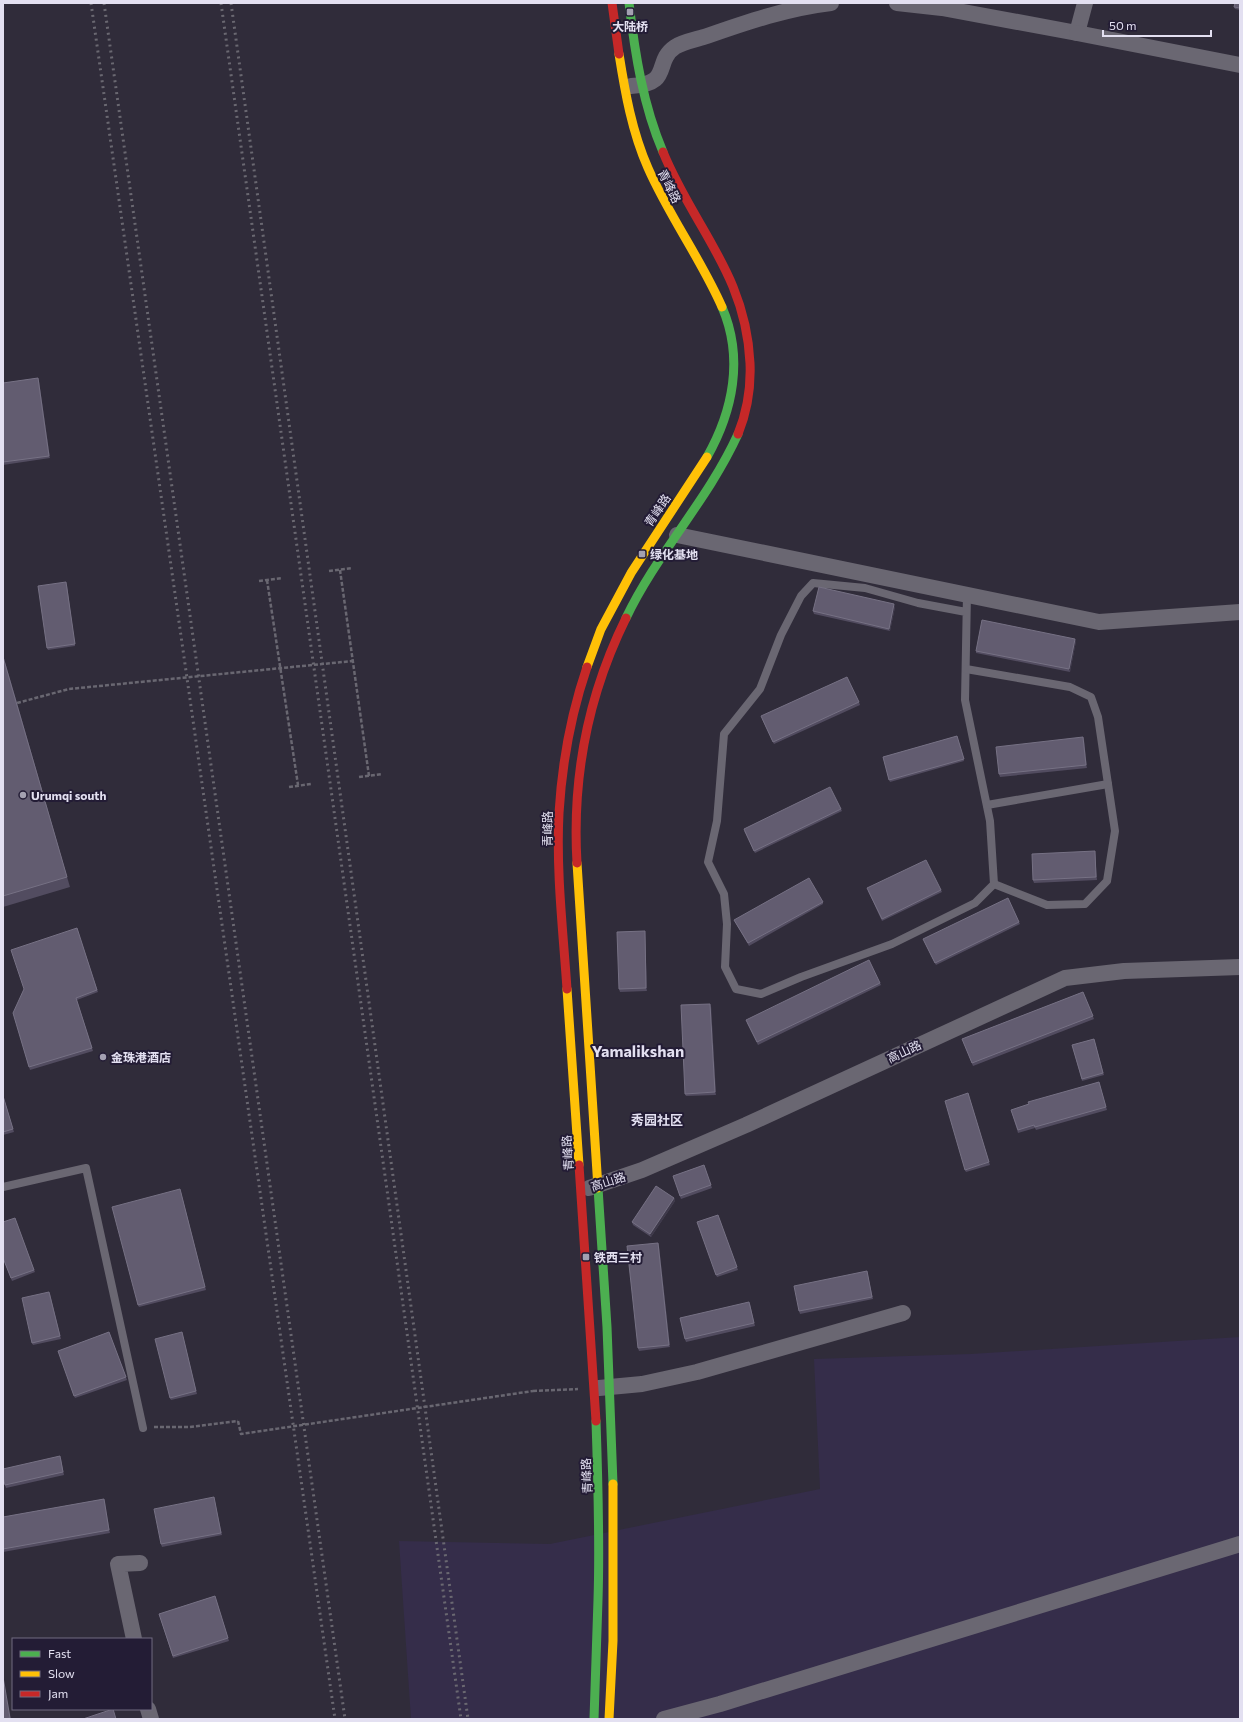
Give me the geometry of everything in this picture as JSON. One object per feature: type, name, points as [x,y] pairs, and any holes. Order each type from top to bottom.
[{"type":"main road","name":"青峰路","points":[[609,1719],[615,1595],[614,1508],[581,1190],[560,884],[559,811],[567,745],[577,699],[589,661],[610,610],[640,558],[700,468],[719,434],[729,405],[734,380],[734,348],[728,323],[720,300],[669,212],[652,178],[640,149],[625,86],[612,3]]},
{"type":"main road","name":"青峰路","points":[[594,1719],[602,1387],[598,1185],[578,880],[577,790],[584,743],[594,702],[610,653],[626,617],[645,582],[722,467],[736,440],[746,412],[749,389],[749,340],[744,312],[729,273],[670,171],[647,107],[635,54],[629,3]]},
{"type":"street","points":[[625,86],[642,85],[652,82],[660,74],[666,58],[675,47],[740,24],[803,6],[831,3]]},
{"type":"street","points":[[896,3],[942,8],[1240,65]]},
{"type":"street","points":[[1077,33],[1085,3]]},
{"type":"street","points":[[677,535],[1099,622],[1240,612]]},
{"type":"street","name":"高山路","points":[[581,1190],[642,1170],[746,1125],[1065,978],[1124,971],[1240,967]]},
{"type":"street","points":[[602,1387],[642,1384],[697,1372],[903,1313]]},
{"type":"street","points":[[664,1719],[728,1701],[1240,1544]]},
{"type":"street","points":[[134,1638],[118,1564],[140,1563]]},
{"type":"lane","points":[[966,612],[918,603],[865,588],[813,583],[801,596],[781,635],[760,689],[724,734],[717,821],[708,862],[724,894],[726,924],[725,966],[736,990],[761,994],[801,977],[892,944],[975,903],[994,884],[990,821],[965,700],[967,594]]},
{"type":"lane","points":[[966,669],[1070,687],[1091,697],[1098,717],[1115,831],[1107,881],[1085,904],[1048,905],[994,884]]},
{"type":"lane","points":[[987,805],[1108,784]]},
{"type":"lane","points":[[3,1187],[86,1168],[143,1428]]},
{"type":"path","points":[[329,571],[352,568]]},
{"type":"path","points":[[340,570],[369,776]]},
{"type":"path","points":[[259,581],[282,578]]},
{"type":"path","points":[[268,580],[298,785]]},
{"type":"path","points":[[10,705],[69,689],[353,661]]},
{"type":"path","points":[[359,777],[382,774]]},
{"type":"path","points":[[289,787],[311,784]]},
{"type":"path","points":[[143,1428],[190,1427],[238,1421],[241,1434],[533,1391],[602,1387]]},
{"type":"shaded area","points":[[1240,1337],[1240,1719],[411,1719],[399,1541],[550,1544],[820,1489],[814,1359],[971,1354]]},
{"type":"building","points":[[1235,3],[1240,3],[1240,8],[1234,7]]},
{"type":"building","points":[[38,378],[49,456],[3,462],[3,383]]},
{"type":"building","points":[[66,582],[75,644],[47,648],[38,586]]},
{"type":"building","points":[[819,587],[894,604],[889,629],[813,611]]},
{"type":"building","points":[[982,620],[1075,639],[1069,669],[976,651]]},
{"type":"building","name":"Urumqi south","points":[[3,657],[67,877],[3,896]]},
{"type":"building","points":[[847,677],[859,702],[773,742],[761,716]]},
{"type":"building","points":[[957,736],[964,759],[889,780],[883,757]]},
{"type":"building","points":[[1083,737],[1086,765],[999,774],[996,747]]},
{"type":"building","points":[[830,787],[841,809],[754,851],[744,829]]},
{"type":"building","points":[[1095,851],[1096,877],[1033,880],[1032,854]]},
{"type":"building","points":[[926,860],[941,890],[882,919],[867,888]]},
{"type":"building","points":[[809,878],[823,902],[748,943],[734,920]]},
{"type":"building","points":[[1008,898],[1019,922],[935,963],[923,939]]},
{"type":"building","points":[[77,928],[97,990],[76,998],[92,1048],[29,1067],[13,1013],[24,989],[11,950]]},
{"type":"building","points":[[645,931],[646,988],[619,989],[617,932]]},
{"type":"building","points":[[869,960],[880,983],[757,1042],[746,1020]]},
{"type":"building","points":[[1083,992],[1093,1016],[972,1063],[962,1039]]},
{"type":"building","points":[[710,1004],[715,1092],[685,1094],[681,1005]]},
{"type":"building","points":[[1094,1039],[1103,1073],[1082,1079],[1072,1045]]},
{"type":"building","points":[[1099,1082],[1106,1107],[1035,1127],[1034,1125],[1018,1130],[1011,1110],[1029,1104],[1028,1102]]},
{"type":"building","points":[[968,1093],[989,1162],[965,1170],[945,1101]]},
{"type":"building","points":[[3,1096],[13,1129],[3,1132]]},
{"type":"building","points":[[704,1165],[711,1185],[680,1196],[673,1176]]},
{"type":"building","points":[[656,1186],[674,1198],[650,1234],[632,1222]]},
{"type":"building","points":[[180,1189],[205,1287],[138,1305],[112,1207]]},
{"type":"building","points":[[718,1215],[737,1267],[716,1275],[697,1222]]},
{"type":"building","points":[[15,1218],[34,1270],[11,1278],[3,1258],[3,1222]]},
{"type":"building","points":[[658,1243],[669,1345],[638,1348],[627,1246]]},
{"type":"building","points":[[867,1271],[872,1297],[799,1311],[794,1286]]},
{"type":"building","points":[[49,1292],[60,1336],[32,1343],[22,1298]]},
{"type":"building","points":[[749,1302],[754,1323],[685,1339],[680,1318]]},
{"type":"building","points":[[109,1332],[126,1377],[74,1396],[58,1351]]},
{"type":"building","points":[[182,1332],[196,1391],[170,1398],[155,1339]]},
{"type":"building","points":[[60,1456],[63,1472],[5,1485],[3,1469]]},
{"type":"building","points":[[214,1497],[221,1533],[161,1544],[154,1509]]},
{"type":"building","points":[[104,1499],[109,1530],[3,1549],[3,1517]]},
{"type":"building","points":[[215,1596],[228,1638],[173,1656],[159,1614]]},
{"type":"building","points":[[3,1677],[10,1718],[3,1719]]},
{"type":"building","points":[[113,1710],[116,1719],[83,1719]]},
{"type":"railway","points":[[91,3],[335,1719]]},
{"type":"railway","points":[[104,3],[345,1719]]},
{"type":"railway","points":[[221,3],[461,1719]]},
{"type":"railway","points":[[231,3],[468,1719]]},
{"type":"traffic: fast","points":[[629,3],[634,41],[645,98],[663,152]]},
{"type":"traffic: fast","points":[[707,457],[716,439],[729,403],[734,365],[733,345],[729,326],[722,307]]},
{"type":"traffic: fast","points":[[626,618],[638,594],[698,504],[726,458],[738,434]]},
{"type":"traffic: fast","points":[[598,1188],[607,1327],[613,1484]]},
{"type":"traffic: fast","points":[[594,1719],[599,1555],[596,1421]]},
{"type":"traffic: slow","points":[[619,54],[630,112],[642,154],[656,186],[705,272],[722,307]]},
{"type":"traffic: slow","points":[[587,667],[601,629],[631,573],[707,457]]},
{"type":"traffic: slow","points":[[577,863],[598,1188]]},
{"type":"traffic: slow","points":[[567,989],[579,1165]]},
{"type":"traffic: slow","points":[[609,1719],[613,1641],[613,1484]]},
{"type":"traffic: jam","points":[[612,3],[619,54]]},
{"type":"traffic: jam","points":[[663,152],[675,179],[717,253],[729,277],[739,303],[746,331],[750,372],[746,408],[738,434]]},
{"type":"traffic: jam","points":[[577,863],[577,800],[585,738],[592,707],[602,677],[626,618]]},
{"type":"traffic: jam","points":[[567,989],[559,879],[559,813],[562,776],[568,739],[576,703],[587,667]]},
{"type":"traffic: jam","points":[[579,1165],[596,1421]]},
{"type":"place","name":"大陆桥","points":[[630,12]]},
{"type":"place","name":"绿化基地","points":[[642,554]]},
{"type":"place","name":"Urumqi south","points":[[23,795]]},
{"type":"place","name":"金珠港酒店","points":[[103,1057]]},
{"type":"place","name":"铁西三村","points":[[586,1257]]},
{"type":"district","name":"Yamalikshan","points":[[638,1050]]},
{"type":"district","name":"秀园社区","points":[[657,1120]]}]
